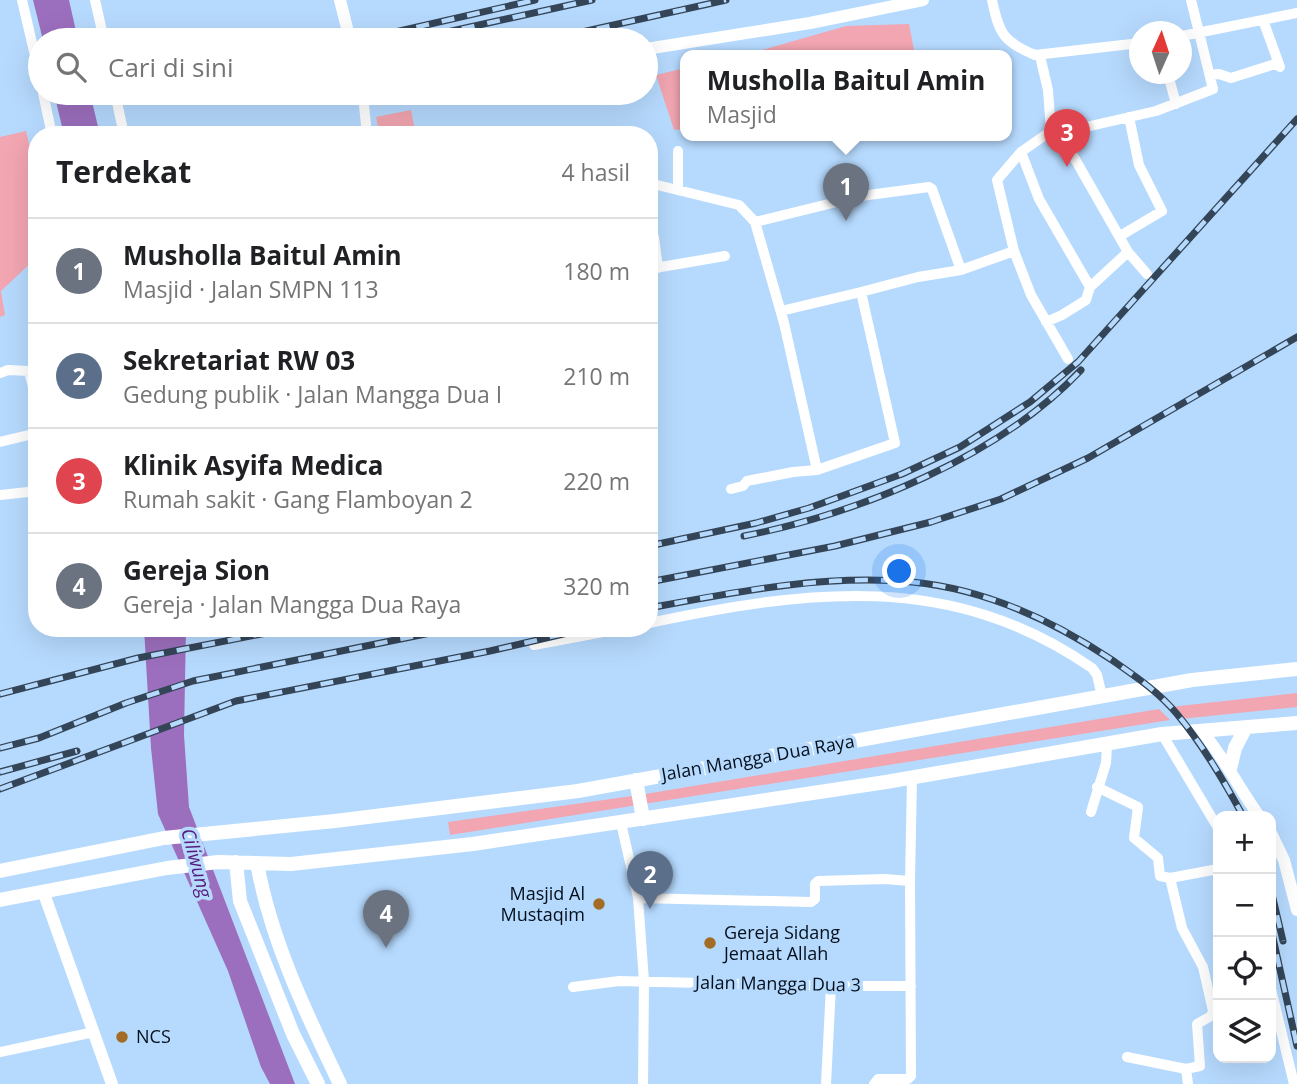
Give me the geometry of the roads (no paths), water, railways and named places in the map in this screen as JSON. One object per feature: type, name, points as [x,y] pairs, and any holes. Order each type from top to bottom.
[{"type":"main road","name":"Jalan Mangga Dua Raya","points":[[0,871],[164,838],[335,821],[578,791],[1192,680],[1297,669]]},
{"type":"main road","points":[[0,900],[167,868],[218,862],[291,864],[473,844],[912,778],[1161,734],[1297,723]]},
{"type":"main road","points":[[1230,769],[1235,748],[1246,727]]},
{"type":"main road","points":[[636,780],[643,819]]},
{"type":"main road","points":[[236,862],[240,901],[293,1034],[318,1084]]},
{"type":"main road","points":[[257,863],[264,901],[313,1027],[340,1084]]},
{"type":"main road","points":[[293,1034],[313,1027]]},
{"type":"street","points":[[22,0],[29,28]]},
{"type":"street","points":[[95,0],[101,28]]},
{"type":"street","points":[[341,0],[347,28]]},
{"type":"street","points":[[658,47],[810,23],[923,0]]},
{"type":"street","points":[[992,0],[998,26],[1005,38],[1040,56],[1129,44]]},
{"type":"street","points":[[1068,359],[1031,295],[1003,214],[997,179],[1021,152],[1051,131],[1064,132],[1129,117],[1176,104],[1213,89],[1191,0]]},
{"type":"street","points":[[1192,34],[1297,13]]},
{"type":"street","points":[[1210,75],[1219,74],[1231,78],[1279,66],[1263,20]]},
{"type":"street","points":[[1040,56],[1048,90],[1051,131]]},
{"type":"street","points":[[1170,84],[1176,104]]},
{"type":"street","points":[[46,105],[50,126]]},
{"type":"street","points":[[118,105],[122,126]]},
{"type":"street","points":[[364,105],[366,126]]},
{"type":"street","points":[[1120,236],[1162,211],[1139,165],[1129,117]]},
{"type":"street","points":[[1064,132],[1067,145],[1128,252],[1147,274]]},
{"type":"street","points":[[678,151],[678,189]]},
{"type":"street","points":[[1021,152],[1040,200],[1090,286]]},
{"type":"street","points":[[658,185],[739,205],[755,222],[781,311],[817,470]]},
{"type":"street","points":[[755,222],[861,196],[929,187],[961,270]]},
{"type":"street","points":[[781,311],[918,277],[961,270],[1014,251]]},
{"type":"street","points":[[1046,322],[1062,316],[1086,300],[1090,286],[1128,252]]},
{"type":"street","points":[[658,267],[725,256]]},
{"type":"street","points":[[731,489],[743,486],[747,481],[817,470],[895,443],[861,292]]},
{"type":"street","points":[[0,373],[8,370],[28,371]]},
{"type":"street","points":[[0,442],[28,435]]},
{"type":"street","points":[[0,495],[28,492]]},
{"type":"street","points":[[658,621],[743,605],[824,596],[915,598],[981,613],[1043,638],[1092,668],[1097,675],[1102,696]]},
{"type":"street","points":[[534,645],[576,637]]},
{"type":"street","points":[[1202,731],[1230,769],[1255,811]]},
{"type":"street","points":[[1161,734],[1213,820]]},
{"type":"street","points":[[1091,812],[1105,763],[1107,745]]},
{"type":"street","points":[[874,1084],[878,1079],[908,1079],[911,1076],[912,778]]},
{"type":"street","points":[[1097,788],[1138,807],[1134,838],[1158,858],[1160,876],[1170,878],[1213,870]]},
{"type":"street","points":[[621,823],[638,898],[644,981],[643,1084]]},
{"type":"street","points":[[1276,843],[1284,860],[1297,910]]},
{"type":"street","points":[[1127,1057],[1186,1069],[1200,1066],[1197,1024],[1211,1016],[1213,1003],[1203,967],[1182,928],[1170,878]]},
{"type":"street","points":[[638,898],[811,902],[815,900],[815,884],[818,881],[910,881]]},
{"type":"street","points":[[43,891],[112,1084]]},
{"type":"street","name":"Jalan Mangga Dua 3","points":[[573,987],[619,981],[911,986]]},
{"type":"street","points":[[826,1084],[831,986]]},
{"type":"street","points":[[1274,1000],[1294,1084]]},
{"type":"street","points":[[0,1052],[94,1032]]},
{"type":"street","points":[[1186,1069],[1188,1084]]},
{"type":"water","points":[[33,0],[69,0],[75,28],[40,28]]},
{"type":"water","points":[[57,105],[93,105],[98,126],[62,126]]},
{"type":"water","name":"Ciliwung","points":[[145,637],[186,637],[184,735],[189,807],[295,1084],[270,1084],[261,1067],[228,971],[158,814]]},
{"type":"railway","points":[[413,28],[535,0]]},
{"type":"railway","points":[[465,28],[592,0]]},
{"type":"railway","points":[[600,28],[726,0]]},
{"type":"railway","points":[[658,544],[756,523],[809,508],[902,474],[960,447],[1030,402],[1078,362],[1297,119]]},
{"type":"railway","points":[[658,580],[835,546],[931,522],[1001,499],[1088,458],[1297,337]]},
{"type":"railway","points":[[744,536],[834,513],[925,477],[969,455],[1010,429],[1048,401],[1081,370]]},
{"type":"railway","points":[[658,606],[780,586],[846,580],[912,582],[992,599],[1066,632],[1155,691],[1196,738],[1240,811]]},
{"type":"railway","points":[[0,694],[138,658],[246,637]]},
{"type":"railway","points":[[0,748],[39,738],[126,703],[193,681],[411,637]]},
{"type":"railway","points":[[0,789],[236,701],[550,637]]},
{"type":"railway","points":[[0,772],[77,751]]},
{"type":"railway","points":[[1276,911],[1283,941]]},
{"type":"railway","points":[[1273,937],[1297,1046]]},
{"type":"place","name":"Klinik Asyifa Medica","points":[[1067,167]]},
{"type":"place","name":"Musholla Baitul Amin","points":[[846,221]]},
{"type":"place","name":"Masjid Al Mustaqim","points":[[599,904]]},
{"type":"place","name":"Sekretariat RW 03","points":[[650,909]]},
{"type":"place","name":"Gereja Sidang Jemaat Allah","points":[[710,943]]},
{"type":"place","name":"Gereja Sion","points":[[386,948]]},
{"type":"place","name":"NCS","points":[[122,1037]]}]
